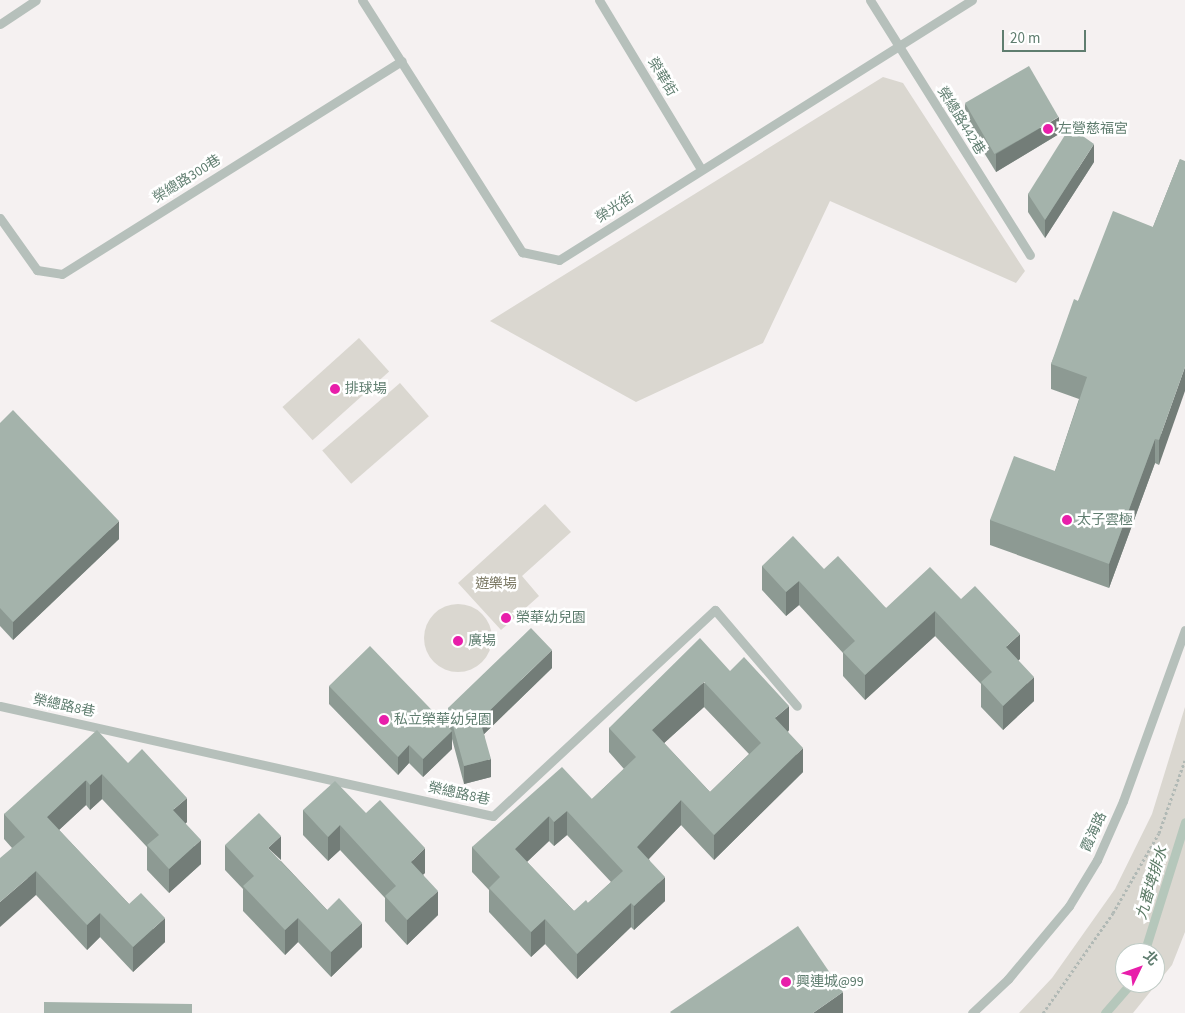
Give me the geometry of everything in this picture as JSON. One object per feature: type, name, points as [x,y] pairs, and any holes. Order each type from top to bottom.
[{"type":"street","points":[[0,24],[36,0]]},
{"type":"street","name":"榮光街","points":[[362,0],[402,60],[522,252],[559,260],[972,0]]},
{"type":"street","name":"榮華街","points":[[599,0],[702,169]]},
{"type":"street","name":"榮總路442巷","points":[[870,0],[1030,255]]},
{"type":"street","name":"榮總路300巷","points":[[0,218],[37,270],[62,274],[402,60]]},
{"type":"street","name":"榮總路8巷","points":[[0,706],[493,816],[715,610],[797,706]]},
{"type":"street","name":"霞海路","points":[[972,1013],[1008,979],[1069,906],[1097,860],[1123,801],[1185,630]]},
{"type":"path","points":[[1043,1013],[1114,913],[1159,833],[1185,760]]},
{"type":"green space","points":[[883,77],[903,83],[1025,271],[1016,283],[830,201],[763,343],[636,402],[490,321]]},
{"type":"green space","name":"排球場","points":[[359,338],[389,371],[313,440],[282,407]]},
{"type":"green space","name":"排球場","points":[[400,383],[429,416],[351,484],[322,451]]},
{"type":"green space","name":"遊樂場","points":[[545,504],[571,532],[522,576],[539,596],[501,630],[458,583]]},
{"type":"green space","name":"廣場","points":[[458,604],[471,607],[482,614],[489,625],[492,638],[489,651],[482,662],[471,669],[458,672],[445,669],[434,662],[427,651],[424,638],[427,625],[434,614],[445,607]]},
{"type":"green space","points":[[1185,707],[1185,932],[1172,965],[1165,974],[1165,943],[1115,943],[1115,993],[1149,993],[1133,1013],[1019,1013],[1052,978],[1115,889],[1152,814]]},
{"type":"building","points":[[1029,66],[1058,117],[994,154],[965,103]]},
{"type":"building","points":[[1070,127],[1094,144],[1045,220],[1028,194]]},
{"type":"building","points":[[1180,159],[1185,161],[1185,367],[1159,440],[1155,439],[1109,564],[990,520],[1014,456],[1055,471],[1087,377],[1051,364],[1074,299],[1078,301],[1113,211],[1153,227]]},
{"type":"building","points":[[13,410],[119,521],[13,622],[0,608],[0,423]]},
{"type":"building","points":[[793,536],[824,569],[838,556],[886,608],[930,567],[961,599],[975,586],[1020,634],[1006,647],[1034,677],[1003,706],[981,682],[992,672],[935,611],[865,675],[843,652],[855,641],[799,581],[786,592],[762,566]]},
{"type":"building","points":[[531,628],[552,650],[480,720],[491,759],[464,766],[448,708]]},
{"type":"building","points":[[700,638],[730,671],[744,657],[789,706],[775,718],[803,748],[714,835],[681,800],[637,847],[665,877],[634,906],[631,903],[577,954],[545,919],[531,932],[489,888],[500,877],[472,847],[562,767],[592,799],[636,757],[609,728]],"holes":[[[704,682],[761,743],[710,792],[652,730]],[[567,811],[623,871],[588,903],[586,900],[574,911],[515,849],[549,816],[554,822]]]},
{"type":"building","points":[[370,646],[452,731],[423,759],[409,745],[398,757],[329,686]]},
{"type":"building","points":[[97,730],[128,763],[142,749],[187,798],[173,810],[201,840],[169,869],[147,845],[159,835],[102,774],[90,785],[86,780],[47,817],[129,904],[141,893],[165,918],[133,947],[100,913],[87,925],[36,871],[0,902],[0,858],[25,837],[4,814]]},
{"type":"building","points":[[335,781],[366,813],[380,800],[425,848],[411,862],[438,891],[407,920],[385,896],[396,886],[340,825],[328,837],[303,810]]},
{"type":"building","points":[[259,813],[281,836],[268,848],[327,910],[339,898],[362,923],[331,952],[298,918],[285,930],[243,886],[254,876],[225,845]]},
{"type":"building","points":[[798,926],[843,992],[813,1013],[670,1012]]},
{"type":"building","points":[[44,1002],[192,1004],[192,1013],[44,1013]]},
{"type":"waterway","name":"九番埤排水","points":[[1147,943],[1185,822]]},
{"type":"waterway","name":"九番埤排水","points":[[1105,1013],[1122,993]]},
{"type":"place","name":"左營慈福宮","points":[[1048,129]]},
{"type":"place","name":"排球場","points":[[335,389]]},
{"type":"place","name":"太子雲極","points":[[1067,520]]},
{"type":"place","name":"榮華幼兒園","points":[[506,618]]},
{"type":"place","name":"廣場","points":[[458,641]]},
{"type":"place","name":"私立榮華幼兒園","points":[[384,720]]},
{"type":"place","name":"興連城@99","points":[[786,982]]}]
